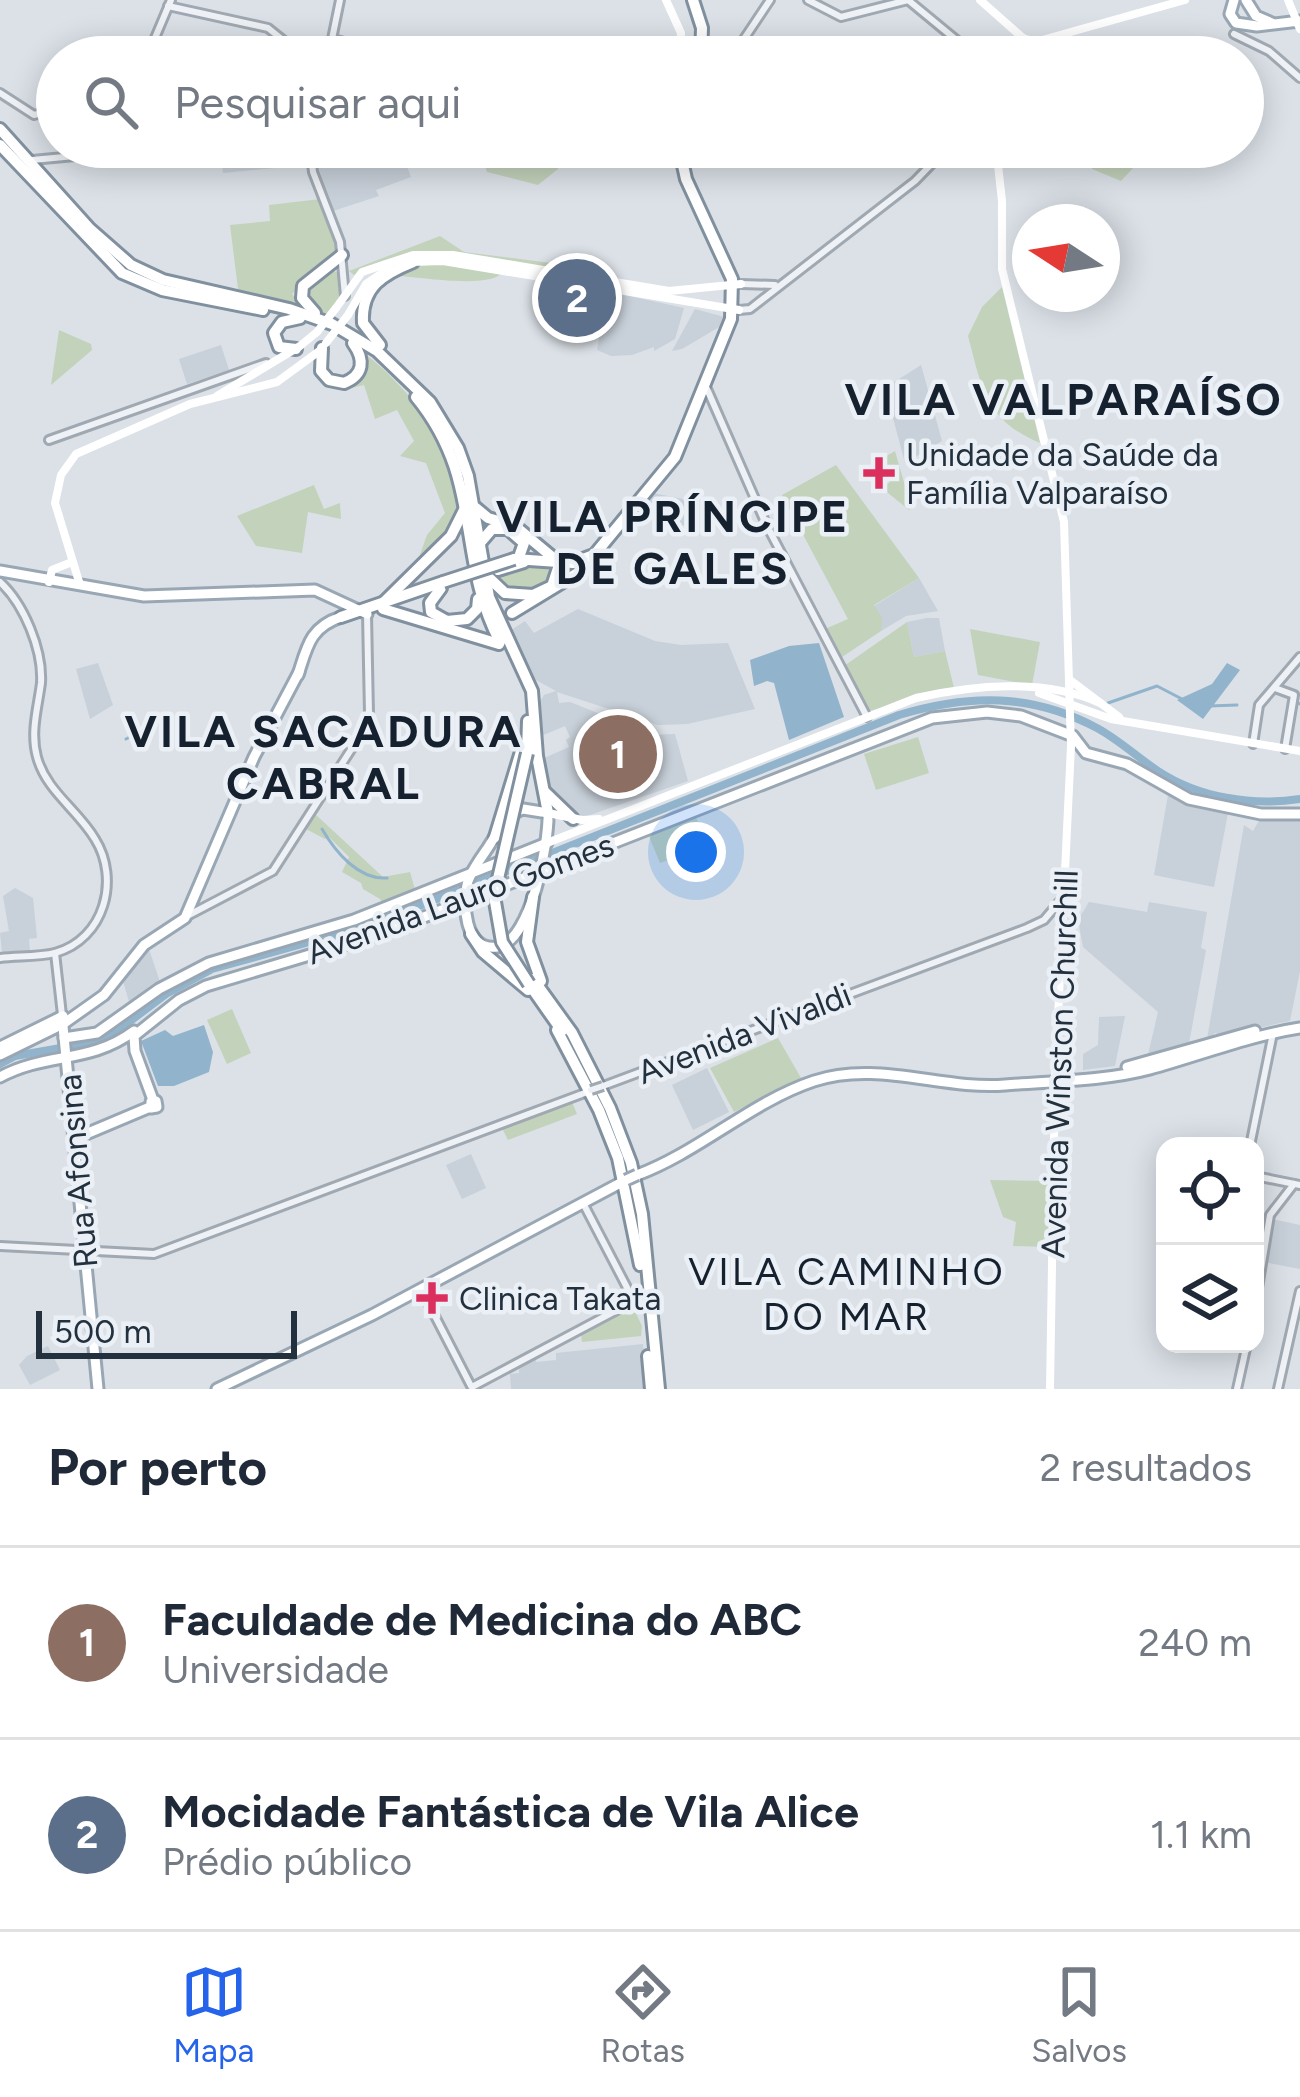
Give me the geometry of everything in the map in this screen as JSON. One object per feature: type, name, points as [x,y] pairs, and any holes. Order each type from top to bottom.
[{"type":"highway","points":[[697,0],[707,36]]},
{"type":"highway","points":[[0,129],[122,273],[162,290],[300,318],[353,343],[399,377],[427,410],[453,456],[470,504],[478,566],[503,642]]},
{"type":"highway","points":[[0,145],[21,158],[102,242],[137,269],[367,343],[397,367]]},
{"type":"highway","points":[[684,168],[726,265],[727,286]]},
{"type":"highway","points":[[503,642],[505,623],[512,613],[598,549],[675,457],[736,310],[688,168]]},
{"type":"highway","points":[[413,262],[377,280],[363,312],[366,330],[430,402],[458,448],[479,546],[475,613],[450,622],[433,615],[431,597],[441,585]]},
{"type":"highway","points":[[317,330],[302,292],[322,268],[346,269]]},
{"type":"highway","points":[[296,349],[279,347],[274,333],[282,322],[300,318]]},
{"type":"highway","points":[[325,345],[321,371],[329,380],[344,383],[357,376],[361,367],[361,354],[353,343]]},
{"type":"highway","points":[[470,504],[488,518],[515,526],[566,570]]},
{"type":"highway","points":[[384,605],[454,532],[470,504]]},
{"type":"highway","points":[[479,546],[489,530],[505,528],[524,543],[517,560]]},
{"type":"highway","points":[[441,585],[426,579],[424,571],[447,548],[463,549],[499,590],[515,597],[550,588],[566,570]]},
{"type":"highway","points":[[353,612],[517,560],[566,570]]},
{"type":"highway","points":[[478,591],[525,694],[548,813]]},
{"type":"highway","points":[[512,613],[510,604],[515,597]]},
{"type":"highway","points":[[384,605],[503,642]]},
{"type":"highway","points":[[532,735],[494,901],[502,942],[542,996],[610,1108],[631,1163],[642,1214],[657,1389]]},
{"type":"highway","points":[[531,982],[507,937],[500,903],[532,768],[532,735]]},
{"type":"highway","points":[[495,837],[532,735]]},
{"type":"highway","points":[[543,789],[573,819]]},
{"type":"highway","points":[[533,897],[527,942],[542,996]]},
{"type":"highway","points":[[472,934],[483,952],[542,996]]},
{"type":"highway","points":[[553,1013],[573,1029],[604,1085],[650,1234],[648,1290]]},
{"type":"highway","points":[[553,1013],[632,1177],[640,1265]]},
{"type":"highway","points":[[553,1013],[619,1141],[631,1182],[657,1389]]},
{"type":"main road","points":[[666,0],[681,36]]},
{"type":"main road","points":[[980,0],[1021,36]]},
{"type":"main road","points":[[1059,36],[1185,0]]},
{"type":"main road","points":[[1239,29],[1299,24],[1288,0]]},
{"type":"main road","points":[[1239,29],[1232,6],[1241,2],[1272,23]]},
{"type":"main road","points":[[1239,29],[1251,17],[1249,6]]},
{"type":"main road","name":"Avenida Winston Churchill","points":[[998,168],[1001,262],[1064,520],[1071,733],[1055,1078],[1050,1389]]},
{"type":"main road","points":[[346,269],[441,254],[660,290],[727,286]]},
{"type":"main road","points":[[80,586],[56,500],[61,476],[76,454],[189,405],[285,378],[325,345],[362,290],[381,272],[413,262],[443,261],[736,310]]},
{"type":"main road","points":[[346,269],[362,281],[362,290]]},
{"type":"main road","points":[[346,269],[345,296],[347,302],[355,303]]},
{"type":"main road","points":[[713,306],[709,297],[727,286]]},
{"type":"main road","points":[[211,400],[296,349],[345,296]]},
{"type":"main road","points":[[49,582],[52,570],[72,562]]},
{"type":"main road","points":[[0,577],[144,596],[310,590],[353,612]]},
{"type":"main road","points":[[0,1051],[62,1039],[113,987],[144,945],[186,917],[226,826],[292,698],[312,634],[323,624],[353,612]]},
{"type":"main road","points":[[1070,680],[1124,721]]},
{"type":"main road","name":"Avenida Lauro Gomes","points":[[488,859],[544,859],[599,821],[928,695],[977,687],[1009,688],[1071,702]]},
{"type":"main road","points":[[1071,702],[1100,704]]},
{"type":"main road","points":[[1071,702],[1124,721],[1300,751]]},
{"type":"main road","name":"Avenida Lauro Gomes","points":[[0,1077],[31,1063],[62,1039],[97,1033],[159,989],[209,963],[466,886],[926,716],[999,709],[1028,714],[1071,733],[1086,753],[1127,764],[1190,800],[1253,813],[1300,814]]},
{"type":"main road","points":[[528,809],[548,828]]},
{"type":"main road","points":[[528,809],[548,813],[544,859],[533,897],[514,935],[505,944],[488,946],[472,934],[466,886],[488,859],[495,837],[512,813],[528,809]]},
{"type":"main road","name":"Avenida Lauro Gomes","points":[[548,813],[599,821]]},
{"type":"main road","name":"Avenida Lauro Gomes","points":[[62,1039],[94,1054],[115,1045],[177,997],[205,982],[368,934],[466,886]]},
{"type":"main road","name":"Avenida Lauro Gomes","points":[[135,1051],[133,1040],[138,1032],[178,1000],[206,986],[370,938],[466,886]]},
{"type":"main road","points":[[1055,1078],[1142,1064],[1246,1033],[1300,1025]]},
{"type":"main road","points":[[217,1389],[421,1289],[814,1081],[895,1073],[986,1086],[1144,1071],[1300,1025]]},
{"type":"main road","points":[[0,1051],[44,1032],[62,1039]]},
{"type":"main road","name":"Rua Afonsina","points":[[62,1039],[87,1252],[96,1389]]},
{"type":"main road","name":"Rua Afonsina","points":[[62,1039],[87,1252]]},
{"type":"main road","points":[[74,1139],[152,1104],[135,1051],[128,1043],[115,1045]]},
{"type":"street","points":[[336,36],[340,0]]},
{"type":"street","points":[[746,36],[770,0]]},
{"type":"street","points":[[808,0],[841,17],[904,0],[950,36]]},
{"type":"street","points":[[156,36],[170,3],[266,28],[277,36]]},
{"type":"street","points":[[1239,29],[1243,36]]},
{"type":"street","points":[[1264,49],[1300,78]]},
{"type":"street","points":[[0,93],[36,115]]},
{"type":"street","points":[[21,158],[36,158]]},
{"type":"street","points":[[313,168],[334,220],[346,269]]},
{"type":"street","points":[[736,310],[748,310],[928,168]]},
{"type":"street","points":[[758,285],[763,298]]},
{"type":"street","points":[[727,286],[774,287]]},
{"type":"street","points":[[49,440],[281,357]]},
{"type":"street","points":[[706,386],[761,513],[867,716]]},
{"type":"street","points":[[0,577],[21,609],[41,674],[34,739],[43,771],[97,841],[110,880],[97,919],[78,940],[56,952],[0,958]]},
{"type":"street","points":[[186,917],[266,875],[285,858],[352,748],[369,713],[353,612]]},
{"type":"street","points":[[1253,744],[1259,705],[1300,657]]},
{"type":"street","points":[[1275,688],[1294,695],[1285,749]]},
{"type":"street","name":"Avenida Vivaldi","points":[[0,1246],[154,1254],[1027,928],[1044,920],[1064,897]]},
{"type":"street","name":"Rua Afonsina","points":[[56,952],[62,1039]]},
{"type":"street","points":[[1252,1137],[1273,1033]]},
{"type":"street","points":[[1264,1177],[1298,1182]]},
{"type":"street","points":[[1264,1251],[1270,1215],[1298,1182]]},
{"type":"street","points":[[421,1289],[472,1388],[634,1300],[583,1203]]},
{"type":"street","points":[[87,1252],[93,1238]]},
{"type":"street","points":[[1278,1389],[1300,1291]]},
{"type":"street","points":[[1238,1389],[1245,1353]]},
{"type":"shaded area","points":[[222,168],[276,168],[223,173]]},
{"type":"shaded area","points":[[316,168],[408,168],[411,177],[376,190],[379,196],[333,211]]},
{"type":"shaded area","points":[[607,291],[684,308],[675,339],[654,351],[654,347],[632,355],[611,356],[597,350]]},
{"type":"shaded area","points":[[695,309],[728,318],[672,351]]},
{"type":"shaded area","points":[[221,345],[229,370],[187,384],[179,359]]},
{"type":"shaded area","points":[[921,365],[942,441],[905,463],[885,388]]},
{"type":"shaded area","points":[[653,493],[688,500],[696,520],[680,527],[658,518],[642,506]]},
{"type":"shaded area","points":[[919,578],[938,611],[906,616],[881,631],[874,606]]},
{"type":"shaded area","points":[[578,609],[655,641],[728,643],[755,709],[687,724],[658,725],[557,692],[559,703],[570,702],[652,735],[675,734],[688,781],[584,817],[573,814],[550,794],[540,760],[569,747],[565,726],[541,736],[540,702],[556,691],[534,679],[507,633],[525,621],[534,633]]},
{"type":"shaded area","points":[[939,618],[945,651],[914,657],[907,622]]},
{"type":"shaded area","points":[[98,663],[113,705],[90,719],[76,669]]},
{"type":"shaded area","points":[[1168,795],[1228,813],[1214,887],[1154,875]]},
{"type":"shaded area","points":[[1261,817],[1300,817],[1300,971],[1290,1021],[1225,1035],[1214,1033],[1207,1039],[1244,825],[1253,831]]},
{"type":"shaded area","points":[[15,888],[33,898],[37,938],[29,939],[30,951],[2,953],[0,933],[9,931],[3,896]]},
{"type":"shaded area","points":[[1089,902],[1147,912],[1149,902],[1207,912],[1201,948],[1206,950],[1188,1049],[1147,1059],[1158,1012],[1083,947],[1078,920]]},
{"type":"shaded area","points":[[149,949],[161,985],[130,1005],[123,981]]},
{"type":"shaded area","points":[[1125,1016],[1115,1066],[1083,1070],[1083,1054],[1098,1045],[1099,1017]]},
{"type":"shaded area","points":[[707,1068],[729,1112],[693,1130],[672,1085]]},
{"type":"shaded area","points":[[471,1154],[486,1188],[462,1199],[446,1165]]},
{"type":"shaded area","points":[[1272,1219],[1300,1225],[1300,1269],[1264,1262]]},
{"type":"shaded area","points":[[643,1344],[646,1389],[511,1389],[510,1374],[519,1373],[519,1366],[536,1359],[556,1360],[556,1353]]},
{"type":"shaded area","points":[[48,1346],[60,1370],[30,1385],[19,1365]]},
{"type":"green space","points":[[486,168],[558,168],[538,185]]},
{"type":"green space","points":[[1092,168],[1133,168],[1121,181]]},
{"type":"green space","points":[[321,199],[338,251],[292,294],[305,309],[242,293],[230,225],[270,221],[269,205]]},
{"type":"green space","points":[[440,236],[464,252],[567,265],[566,271],[486,256],[431,252],[378,262],[354,275],[349,271]]},
{"type":"green space","points":[[442,264],[501,274],[480,281],[387,275]]},
{"type":"green space","points":[[330,269],[340,274],[341,296],[326,316],[305,297],[306,288]]},
{"type":"green space","points":[[1002,287],[1040,443],[997,413],[982,387],[968,336],[982,307]]},
{"type":"green space","points":[[59,330],[91,344],[92,350],[51,385]]},
{"type":"green space","points":[[360,350],[415,403],[433,427],[457,477],[456,523],[417,563],[427,535],[445,513],[426,463],[400,456],[414,441],[397,410],[375,419],[364,385],[343,390],[337,386],[351,384]]},
{"type":"green space","points":[[895,451],[909,510],[882,488],[890,482],[878,461]]},
{"type":"green space","points":[[836,465],[919,578],[874,605],[882,618],[881,631],[842,657],[825,629],[848,619],[782,495]]},
{"type":"green space","points":[[314,485],[324,509],[340,503],[341,519],[308,512],[302,553],[256,546],[237,516]]},
{"type":"green space","points":[[529,563],[546,566],[553,576],[549,582],[538,588],[506,590],[491,575]]},
{"type":"green space","points":[[907,622],[914,657],[945,651],[954,688],[869,711],[844,666]]},
{"type":"green space","points":[[970,629],[1040,642],[1032,685],[978,675]]},
{"type":"green space","points":[[918,737],[929,773],[876,790],[864,754]]},
{"type":"green space","points":[[316,815],[383,877],[410,872],[416,893],[383,905],[342,872],[349,857],[329,837],[306,829]]},
{"type":"green space","points":[[695,815],[708,846],[660,863],[648,834]]},
{"type":"green space","points":[[232,1009],[251,1053],[227,1064],[207,1020]]},
{"type":"green space","points":[[778,1038],[801,1078],[734,1112],[710,1068]]},
{"type":"green space","points":[[572,1102],[577,1114],[508,1140],[502,1128]]},
{"type":"green space","points":[[990,1180],[1050,1181],[1049,1247],[1013,1246],[1016,1222],[1003,1217]]},
{"type":"green space","points":[[632,1305],[642,1326],[641,1336],[582,1342],[581,1333]]},
{"type":"water","points":[[819,643],[844,717],[789,740],[774,683],[754,686],[750,660],[789,646]]},
{"type":"water","points":[[1227,663],[1240,670],[1203,719],[1177,700],[1212,684]]},
{"type":"water","points":[[204,1025],[213,1052],[209,1072],[174,1086],[158,1086],[141,1041],[165,1030],[173,1036]]},
{"type":"waterway","points":[[1108,703],[1157,686],[1182,699]]},
{"type":"waterway","points":[[0,1064],[15,1056],[95,1042],[212,969],[374,924],[925,708],[975,701],[1048,708],[1097,728],[1191,788],[1245,800],[1300,799]]},
{"type":"waterway","points":[[1296,702],[1300,704]]},
{"type":"waterway","points":[[1209,706],[1237,705]]},
{"type":"waterway","points":[[126,739],[130,737]]},
{"type":"waterway","points":[[322,829],[349,863],[367,875],[387,878]]},
{"type":"place","name":"Mocidade Fantástica de Vila Alice","points":[[577,298]]},
{"type":"place","name":"Unidade da Saúde da Família Valparaíso","points":[[879,473]]},
{"type":"place","name":"Faculdade de Medicina do ABC","points":[[618,754]]},
{"type":"place","name":"Clinica Takata","points":[[432,1298]]},
{"type":"district","name":"VILA VALPARAÍSO","points":[[1064,399]]},
{"type":"district","name":"VILA PRÍNCIPE DE GALES","points":[[673,542]]},
{"type":"district","name":"VILA SACADURA CABRAL","points":[[324,757]]},
{"type":"district","name":"VILA CAMINHO DO MAR","points":[[847,1294]]}]
